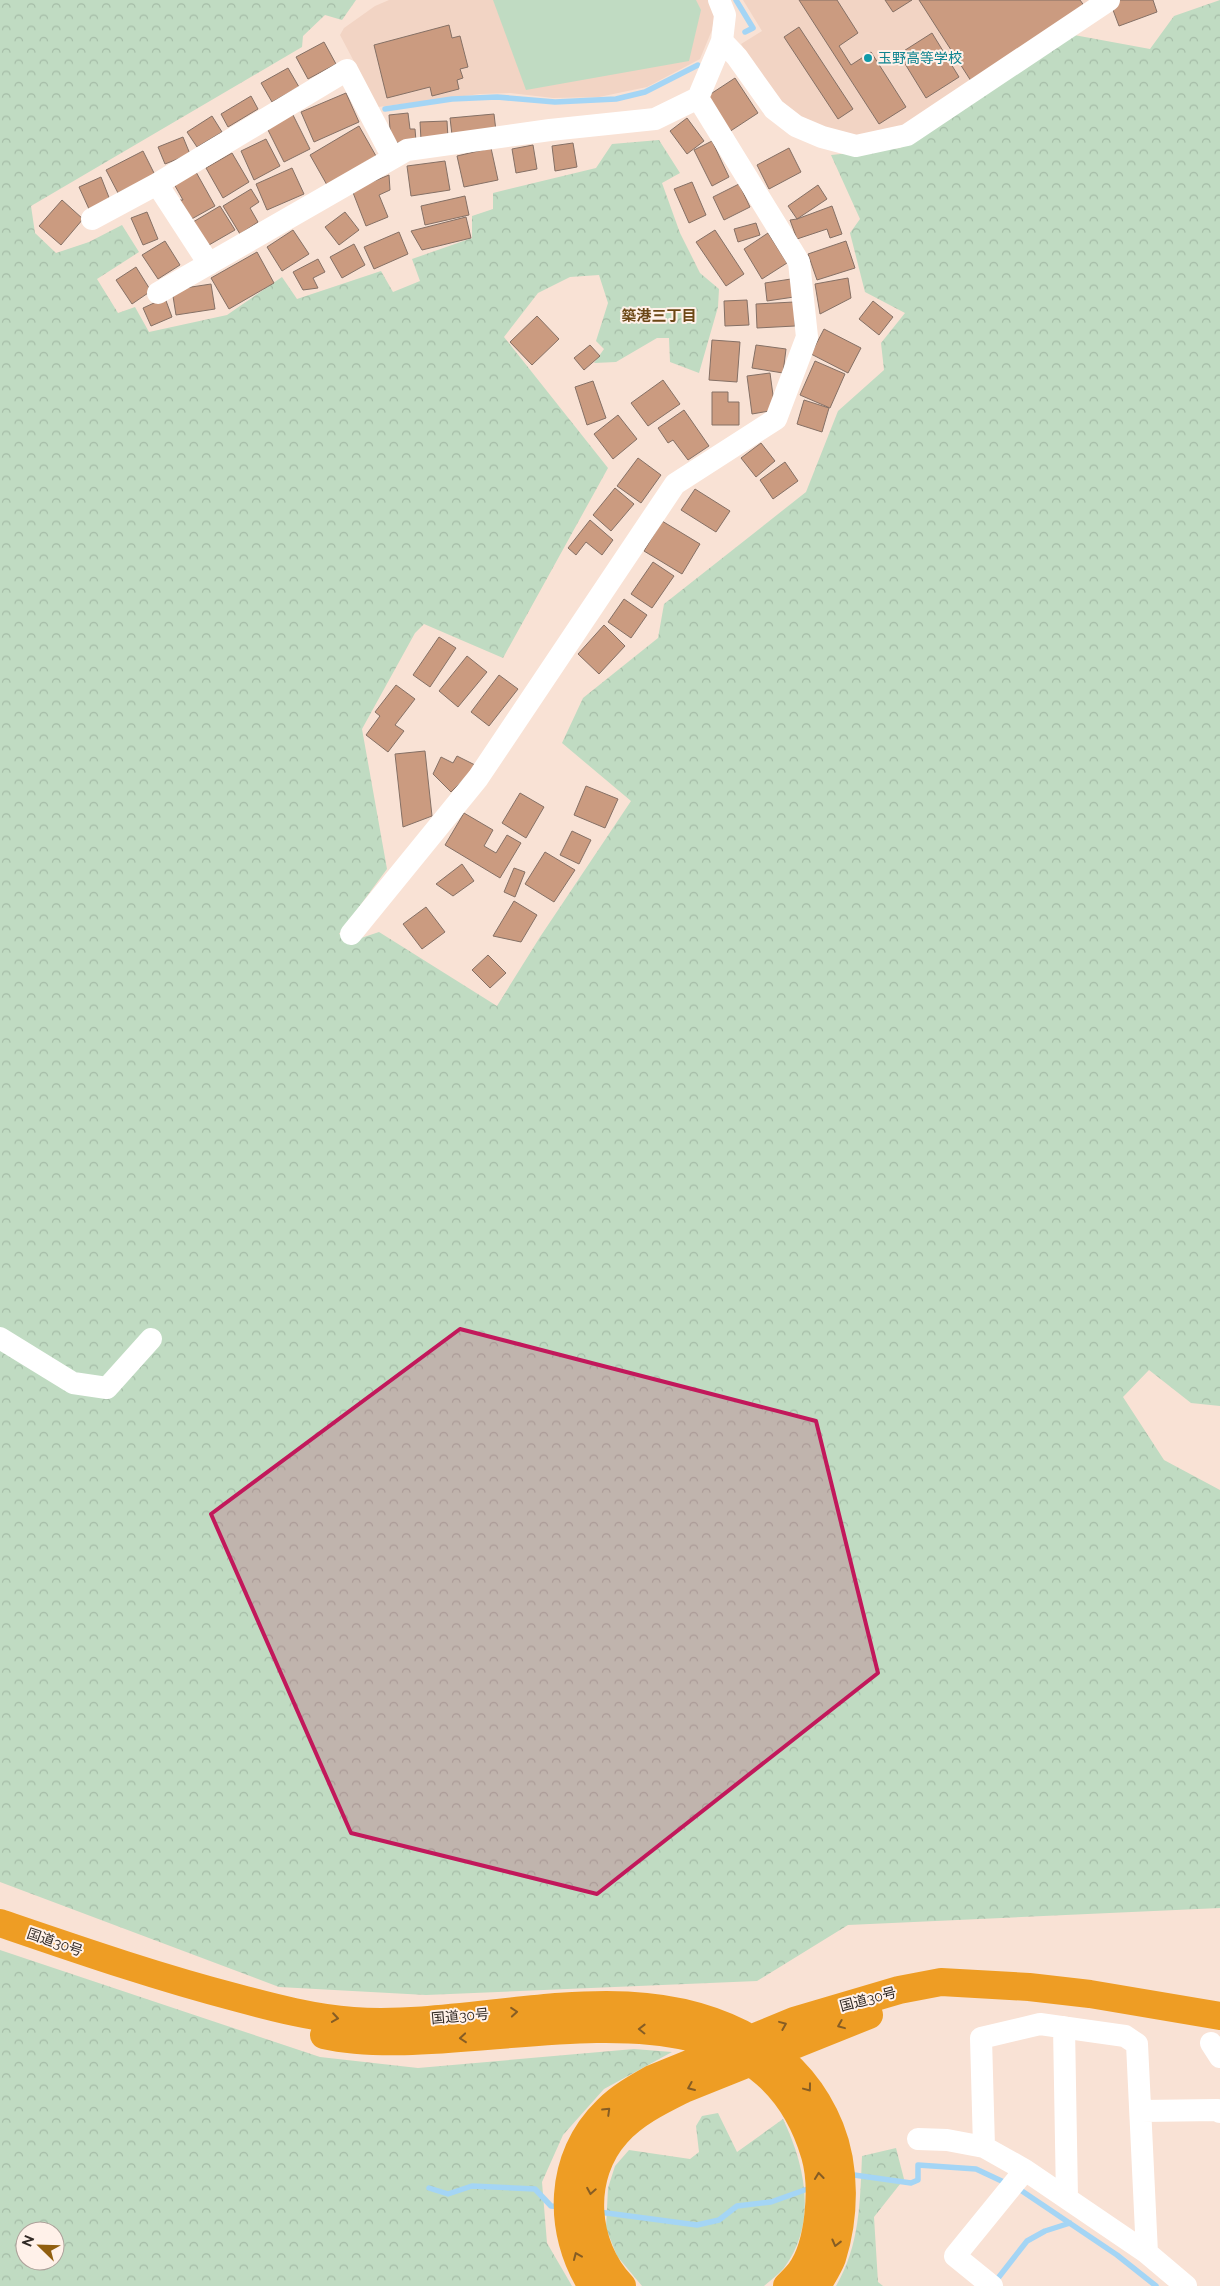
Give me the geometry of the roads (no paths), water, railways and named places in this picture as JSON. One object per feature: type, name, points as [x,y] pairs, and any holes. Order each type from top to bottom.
[{"type":"highway","name":"国道30号","points":[[0,1923],[168,1980],[244,2013],[341,2039],[379,2042],[419,2041],[571,2029],[650,2029],[726,2026],[769,2049],[792,2068],[809,2089],[824,2113],[834,2138],[840,2166],[842,2192],[840,2227],[831,2260],[817,2286]]},
{"type":"highway","name":"国道30号","points":[[592,2286],[574,2251],[589,2204],[594,2173],[592,2151],[657,2102],[684,2089],[861,2017],[919,2000],[989,1985],[1029,1987],[1090,1994],[1220,2016]]},
{"type":"highway","name":"国道30号","points":[[693,2026],[718,2046],[751,2063],[777,2084],[797,2110],[810,2138],[818,2165],[821,2191],[819,2216],[811,2247],[801,2271],[787,2286]]},
{"type":"highway","name":"国道30号","points":[[580,2228],[622,2286]]},
{"type":"street","points":[[158,293],[407,150],[550,130],[655,119],[698,98],[722,41],[725,15],[719,0]]},
{"type":"street","points":[[722,41],[737,57],[774,109],[796,126],[822,137],[856,146],[907,135],[1109,0]]},
{"type":"street","points":[[92,220],[157,184],[348,70],[393,158]]},
{"type":"street","points":[[350,934],[478,778],[675,484],[776,419],[807,337],[799,262],[698,98]]},
{"type":"street","points":[[157,184],[209,264]]},
{"type":"street","points":[[0,1338],[73,1383],[107,1388],[151,1339]]},
{"type":"street","points":[[984,2147],[981,2038],[1040,2024],[1125,2036],[1137,2044],[1147,2253]]},
{"type":"street","points":[[1064,2027],[1067,2198]]},
{"type":"street","points":[[1141,2111],[1218,2110],[1220,2112]]},
{"type":"street","points":[[918,2139],[947,2140],[984,2147],[1016,2181],[1067,2198],[1147,2253],[1186,2286]]},
{"type":"street","points":[[991,2285],[955,2256],[1016,2181]]},
{"type":"waterway","points":[[736,0],[753,28],[745,32]]},
{"type":"waterway","points":[[385,109],[452,99],[497,97],[555,102],[616,99],[645,92],[698,65]]},
{"type":"waterway","points":[[847,2174],[911,2183],[918,2180],[918,2165],[976,2169],[1008,2184]]},
{"type":"waterway","points":[[429,2188],[448,2194],[472,2186],[535,2189],[551,2206],[562,2207]]},
{"type":"waterway","points":[[599,2212],[697,2225],[719,2220],[737,2206],[771,2202],[813,2187]]},
{"type":"waterway","points":[[1016,2187],[1117,2255],[1156,2286]]},
{"type":"waterway","points":[[995,2282],[1027,2241],[1045,2231],[1070,2223]]},
{"type":"place","name":"玉野高等学校","points":[[868,58]]},
{"type":"district","name":"築港三丁目","points":[[659,316]]}]
